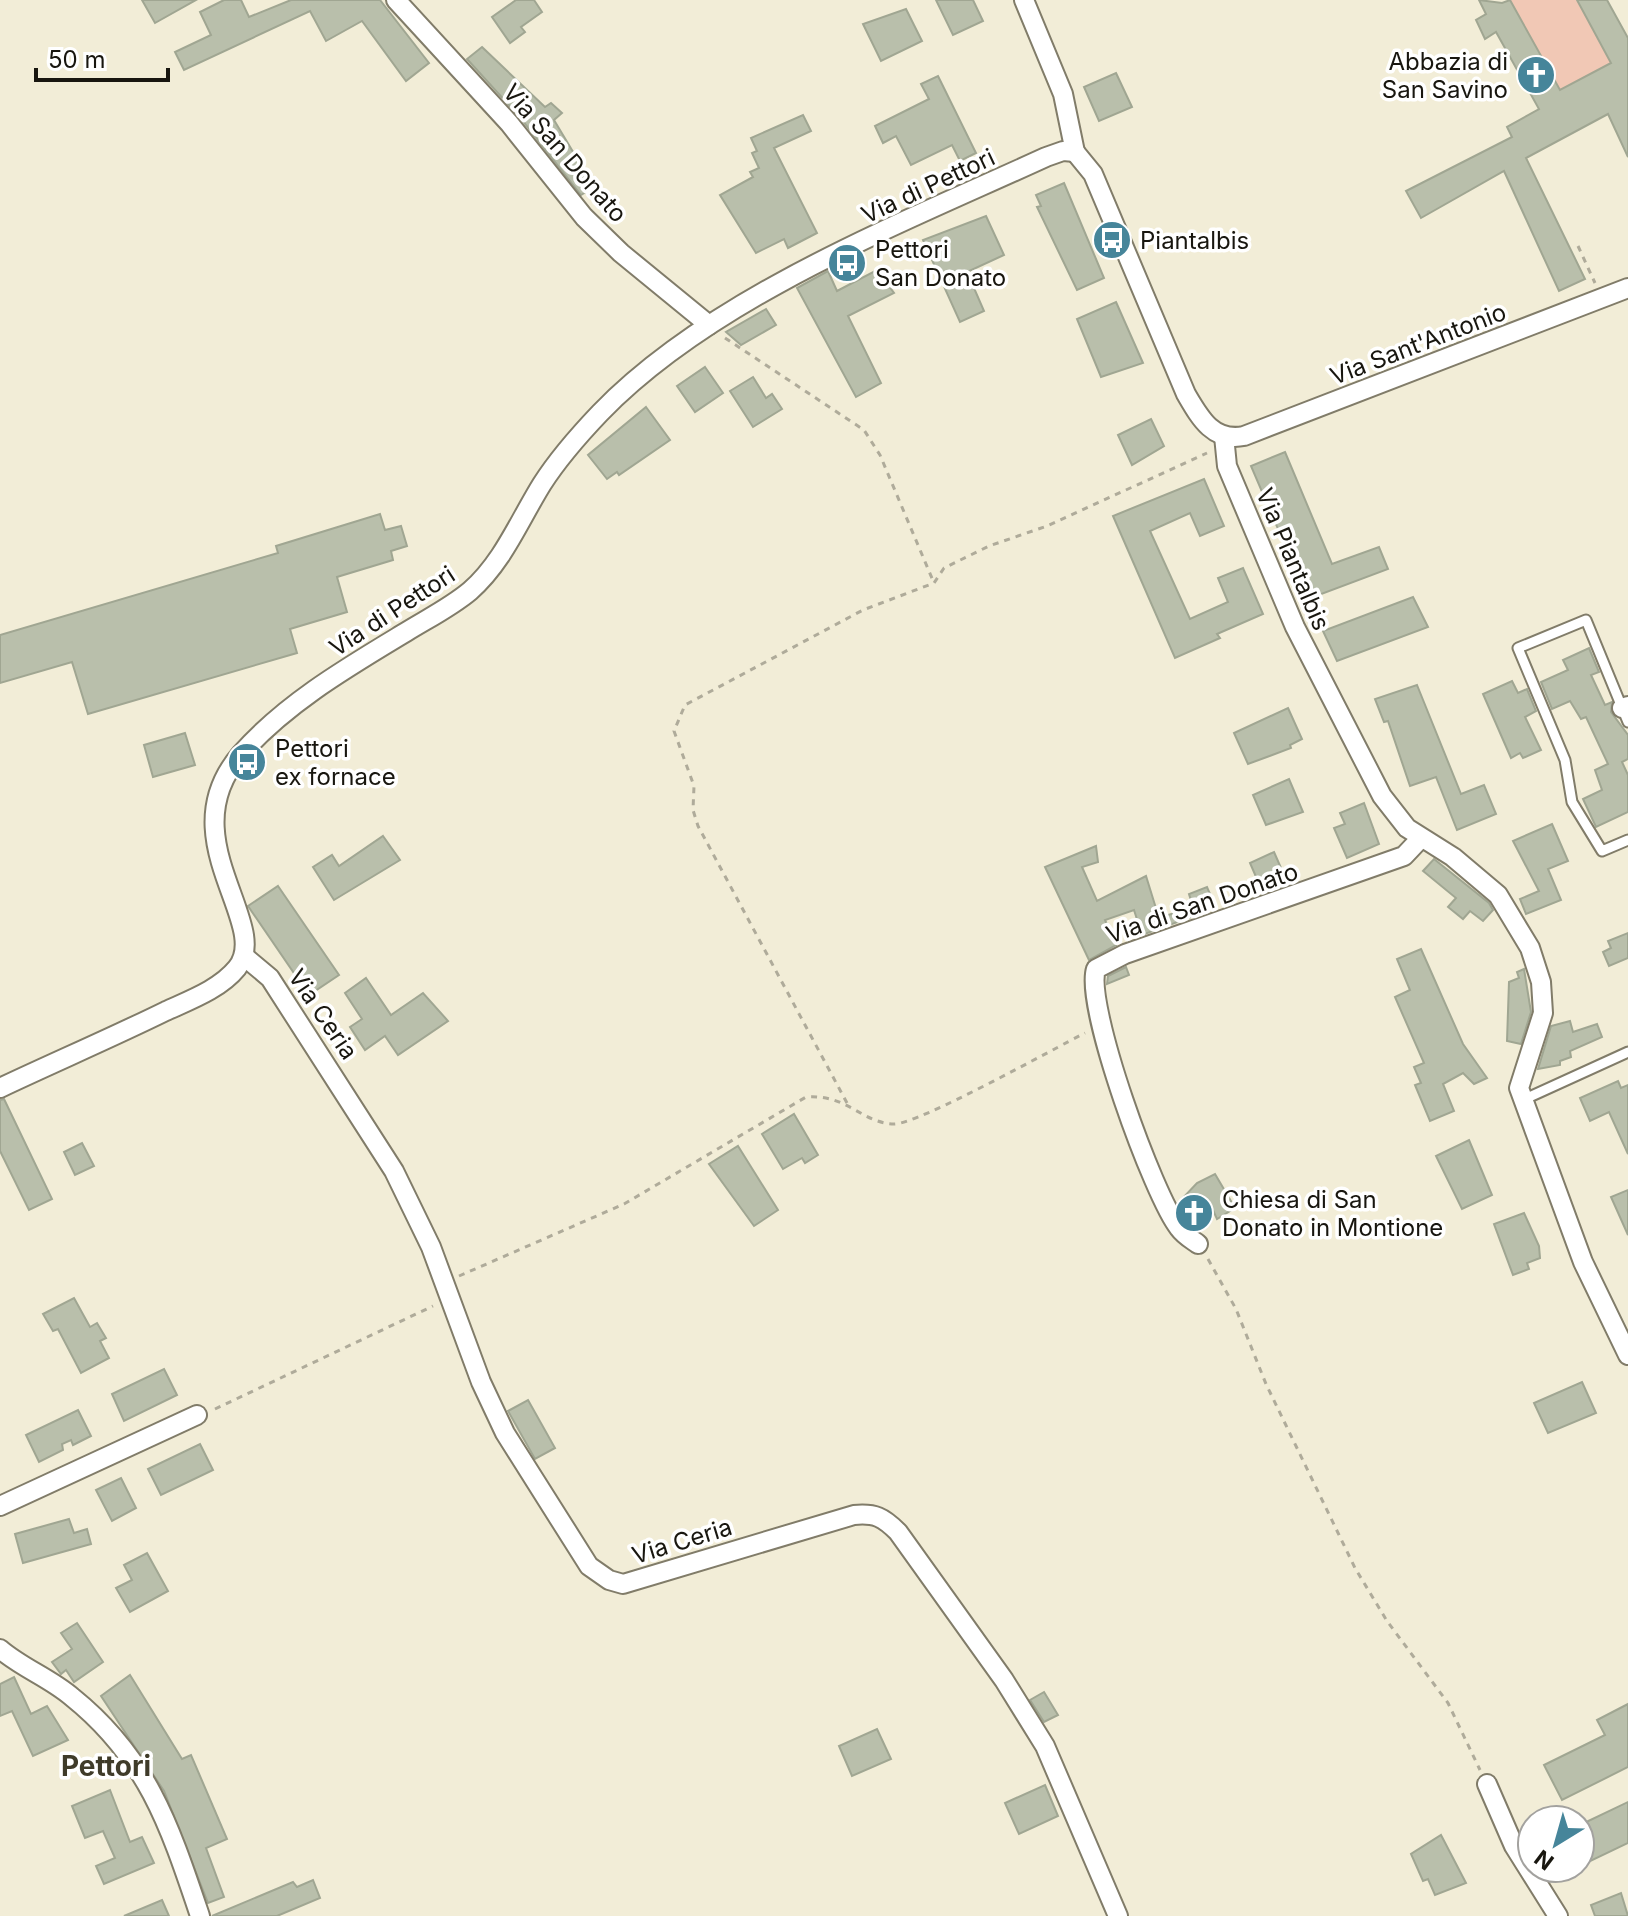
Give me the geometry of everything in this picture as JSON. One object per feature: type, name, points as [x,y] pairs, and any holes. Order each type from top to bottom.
[{"type":"street","name":"Via San Donato","points":[[396,0],[509,123],[584,217],[645,273],[709,325]]},
{"type":"street","points":[[1024,0],[1063,94],[1075,152],[1093,174],[1186,394],[1206,425],[1224,436]]},
{"type":"street","name":"Via di Pettori","points":[[245,957],[244,936],[214,835],[217,790],[233,764],[275,721],[313,692],[460,599],[484,578],[543,482],[586,428],[622,391],[709,325],[928,211],[1057,152],[1075,152]]},
{"type":"street","name":"Via Sant'Antonio","points":[[1224,436],[1244,436],[1628,288]]},
{"type":"street","name":"Via Piantalbis","points":[[1224,436],[1227,466],[1314,668],[1382,796],[1393,813],[1421,838],[1453,857],[1498,895],[1530,948],[1541,982],[1543,1013],[1520,1077],[1519,1088],[1583,1262],[1628,1355]]},
{"type":"street","name":"Via di San Donato","points":[[1198,1244],[1178,1228],[1127,1110],[1099,1026],[1093,977],[1103,963],[1404,856],[1421,838]]},
{"type":"street","points":[[0,1088],[214,987],[236,970],[245,957]]},
{"type":"street","name":"Via Ceria","points":[[245,957],[270,978],[394,1171],[448,1290],[481,1382],[505,1433],[589,1566],[609,1580],[623,1584],[854,1515],[874,1513],[884,1518],[898,1532],[1004,1680],[1045,1746],[1118,1916]]},
{"type":"street","points":[[0,1506],[197,1415]]},
{"type":"street","points":[[0,1649],[70,1695],[103,1722],[144,1774],[174,1840],[200,1916]]},
{"type":"street","points":[[1487,1784],[1514,1846],[1558,1916]]},
{"type":"lane","points":[[1626,712],[1586,620],[1518,648],[1565,760],[1572,802],[1602,851],[1628,840]]},
{"type":"lane","points":[[1525,1099],[1628,1052]]},
{"type":"path","points":[[1578,246],[1601,299]]},
{"type":"path","points":[[709,325],[745,354],[864,430],[880,455],[934,583]]},
{"type":"path","points":[[847,1103],[698,826],[693,810],[694,786],[674,731],[685,705],[863,610],[934,583],[944,568],[989,546],[1047,526],[1212,450],[1224,436]]},
{"type":"path","points":[[197,1415],[624,1204],[806,1097],[835,1098],[883,1122],[904,1122],[1099,1026]]},
{"type":"path","points":[[1198,1244],[1236,1309],[1266,1384],[1355,1568],[1387,1621],[1448,1703],[1487,1784]]},
{"type":"shaded area","points":[[1510,0],[1577,0],[1622,82],[1566,100]]},
{"type":"building","points":[[142,0],[196,0],[155,23]]},
{"type":"building","points":[[224,0],[241,0],[249,17],[291,0],[380,0],[429,63],[406,81],[362,21],[326,41],[310,11],[184,70],[175,52],[211,35],[200,12]]},
{"type":"building","points":[[516,0],[534,0],[542,12],[521,27],[525,32],[510,43],[492,17]]},
{"type":"building","points":[[936,0],[973,0],[983,21],[953,35]]},
{"type":"building","points":[[1479,0],[1502,3],[1510,0],[1560,90],[1611,63],[1577,0],[1607,0],[1628,38],[1628,157],[1608,114],[1526,158],[1585,279],[1559,291],[1504,171],[1421,218],[1406,191],[1512,137],[1507,127],[1539,109],[1496,32],[1485,39],[1476,20],[1486,14]]},
{"type":"building","points":[[906,9],[922,41],[881,61],[863,24]]},
{"type":"building","points":[[482,47],[545,107],[551,103],[562,113],[554,120],[594,187],[581,195],[518,115],[467,59]]},
{"type":"building","points":[[1116,73],[1132,107],[1099,121],[1084,87]]},
{"type":"building","points":[[938,76],[976,153],[960,161],[952,145],[911,165],[896,136],[883,143],[875,126],[929,99],[921,84]]},
{"type":"building","points":[[803,115],[811,131],[774,148],[817,233],[788,248],[784,239],[756,253],[720,195],[753,177],[750,172],[759,168],[752,153],[757,151],[751,138]]},
{"type":"building","points":[[1064,183],[1104,278],[1077,290],[1037,207],[1041,206],[1036,195]]},
{"type":"building","points":[[986,216],[1004,255],[967,272],[984,311],[960,322],[923,240]]},
{"type":"building","points":[[877,270],[894,293],[848,316],[881,383],[856,397],[797,288],[828,271],[837,291]]},
{"type":"building","points":[[1116,302],[1143,363],[1101,377],[1077,319]]},
{"type":"building","points":[[766,309],[776,325],[741,345],[726,332]]},
{"type":"building","points":[[705,367],[723,393],[695,412],[677,386]]},
{"type":"building","points":[[753,377],[766,398],[772,394],[782,409],[753,427],[730,391]]},
{"type":"building","points":[[646,407],[670,440],[619,475],[617,472],[607,479],[588,455]]},
{"type":"building","points":[[1151,419],[1164,446],[1132,465],[1118,435]]},
{"type":"building","points":[[1285,452],[1332,564],[1379,547],[1388,569],[1308,599],[1251,466]]},
{"type":"building","points":[[1204,479],[1224,526],[1200,536],[1190,513],[1150,531],[1190,619],[1228,602],[1218,578],[1243,568],[1263,614],[1217,634],[1220,638],[1175,658],[1113,516]]},
{"type":"building","points":[[380,514],[385,530],[401,526],[407,546],[391,551],[393,560],[337,577],[347,612],[290,629],[297,653],[88,714],[72,662],[0,683],[0,635],[278,553],[276,546]]},
{"type":"building","points":[[1413,597],[1428,627],[1337,661],[1323,631]]},
{"type":"building","points":[[1589,648],[1599,672],[1591,675],[1605,705],[1612,702],[1611,712],[1628,735],[1628,759],[1622,762],[1628,775],[1628,812],[1596,827],[1583,799],[1602,790],[1595,770],[1608,764],[1586,717],[1581,719],[1570,701],[1552,709],[1541,682],[1568,670],[1563,660]]},
{"type":"building","points":[[1512,681],[1518,693],[1527,689],[1536,711],[1525,717],[1541,750],[1523,758],[1520,753],[1511,758],[1483,694]]},
{"type":"building","points":[[1417,685],[1461,794],[1484,785],[1496,814],[1457,830],[1436,777],[1410,786],[1388,721],[1384,722],[1375,699]]},
{"type":"building","points":[[1288,708],[1302,739],[1290,745],[1291,748],[1248,764],[1234,733]]},
{"type":"building","points":[[185,733],[195,765],[153,777],[144,745]]},
{"type":"building","points":[[1289,779],[1303,812],[1266,825],[1253,795]]},
{"type":"building","points":[[1364,803],[1379,844],[1347,858],[1334,828],[1345,824],[1340,813]]},
{"type":"building","points":[[1552,824],[1568,861],[1548,869],[1561,900],[1526,914],[1520,899],[1539,891],[1513,841]]},
{"type":"building","points":[[383,836],[400,860],[334,900],[313,867],[332,855],[339,866]]},
{"type":"building","points":[[1096,846],[1098,862],[1082,867],[1097,901],[1146,876],[1159,918],[1193,907],[1189,894],[1207,887],[1216,908],[1142,935],[1134,910],[1105,920],[1116,945],[1089,960],[1045,867]]},
{"type":"building","points":[[1274,852],[1288,884],[1263,893],[1250,863]]},
{"type":"building","points":[[1434,859],[1489,903],[1493,910],[1483,921],[1470,911],[1463,919],[1448,907],[1456,898],[1423,871]]},
{"type":"building","points":[[278,886],[339,975],[309,995],[248,906]]},
{"type":"building","points":[[1628,933],[1628,958],[1609,966],[1603,952],[1611,948],[1608,941]]},
{"type":"building","points":[[1421,949],[1463,1044],[1487,1078],[1474,1084],[1463,1073],[1443,1084],[1454,1111],[1430,1121],[1415,1085],[1421,1083],[1414,1067],[1424,1063],[1395,997],[1410,990],[1397,959]]},
{"type":"building","points":[[1126,967],[1129,975],[1107,984],[1108,976]]},
{"type":"building","points":[[1524,969],[1531,1012],[1521,1044],[1507,1041],[1509,982],[1519,978],[1517,972]]},
{"type":"building","points":[[366,978],[391,1015],[423,993],[448,1021],[398,1055],[385,1036],[365,1050],[350,1027],[362,1019],[345,993]]},
{"type":"building","points":[[1570,1021],[1573,1032],[1597,1024],[1602,1037],[1570,1051],[1571,1057],[1560,1061],[1560,1065],[1538,1069],[1551,1026]]},
{"type":"building","points":[[1618,1081],[1621,1088],[1628,1085],[1628,1154],[1609,1112],[1590,1121],[1580,1098]]},
{"type":"building","points":[[4,1099],[52,1199],[29,1210],[0,1151],[0,1100]]},
{"type":"building","points":[[794,1114],[818,1155],[805,1163],[802,1158],[783,1169],[762,1134]]},
{"type":"building","points":[[1469,1140],[1492,1195],[1462,1209],[1436,1156]]},
{"type":"building","points":[[82,1143],[94,1166],[75,1175],[64,1152]]},
{"type":"building","points":[[738,1146],[778,1210],[754,1226],[709,1164]]},
{"type":"building","points":[[1215,1174],[1235,1208],[1217,1219],[1212,1208],[1191,1224],[1184,1213],[1187,1209],[1180,1201],[1197,1183]]},
{"type":"building","points":[[1628,1190],[1628,1235],[1611,1197]]},
{"type":"building","points":[[1524,1213],[1539,1246],[1540,1258],[1527,1263],[1529,1269],[1513,1275],[1494,1224]]},
{"type":"building","points":[[74,1298],[90,1327],[97,1323],[106,1338],[100,1341],[109,1358],[81,1373],[58,1329],[53,1331],[43,1314]]},
{"type":"building","points":[[164,1369],[177,1395],[124,1421],[112,1394]]},
{"type":"building","points":[[1582,1382],[1596,1413],[1548,1433],[1534,1403]]},
{"type":"building","points":[[528,1400],[555,1448],[535,1459],[508,1411]]},
{"type":"building","points":[[78,1410],[91,1436],[73,1445],[71,1440],[62,1444],[63,1450],[39,1462],[26,1435]]},
{"type":"building","points":[[200,1444],[213,1470],[161,1495],[148,1469]]},
{"type":"building","points":[[121,1478],[136,1508],[112,1521],[96,1490]]},
{"type":"building","points":[[69,1519],[74,1533],[87,1529],[91,1544],[23,1563],[15,1534]]},
{"type":"building","points":[[147,1553],[168,1591],[130,1612],[116,1588],[132,1580],[124,1565]]},
{"type":"building","points":[[77,1623],[103,1662],[74,1682],[66,1670],[61,1674],[52,1662],[72,1649],[61,1633]]},
{"type":"building","points":[[130,1675],[182,1759],[191,1755],[227,1839],[206,1848],[224,1897],[208,1903],[164,1791],[101,1696]]},
{"type":"building","points":[[14,1677],[31,1714],[47,1706],[68,1740],[33,1756],[12,1711],[0,1716],[0,1684]]},
{"type":"building","points":[[1044,1692],[1058,1715],[1044,1722],[1030,1700]]},
{"type":"building","points":[[1628,1704],[1628,1767],[1562,1800],[1544,1765],[1605,1735],[1597,1720]]},
{"type":"building","points":[[877,1729],[891,1759],[852,1776],[839,1746]]},
{"type":"building","points":[[1045,1785],[1058,1816],[1019,1834],[1005,1803]]},
{"type":"building","points":[[110,1790],[130,1842],[142,1837],[154,1863],[104,1884],[96,1866],[115,1858],[103,1831],[85,1838],[72,1806]]},
{"type":"building","points":[[1628,1802],[1628,1843],[1596,1858],[1596,1817]]},
{"type":"building","points":[[1441,1835],[1466,1883],[1435,1895],[1428,1879],[1423,1881],[1411,1854]]},
{"type":"building","points":[[313,1880],[320,1898],[277,1916],[212,1916],[293,1882],[297,1887]]},
{"type":"building","points":[[1621,1893],[1628,1916],[1595,1916],[1591,1905]]},
{"type":"building","points":[[162,1900],[169,1916],[124,1916]]},
{"type":"place","name":"Abbazia di San Savino","points":[[1536,75]]},
{"type":"place","name":"Piantalbis","points":[[1112,240]]},
{"type":"place","name":"Pettori San Donato","points":[[847,263]]},
{"type":"place","name":"Pettori ex fornace","points":[[247,762]]},
{"type":"place","name":"Chiesa di San Donato in Montione","points":[[1194,1213]]},
{"type":"district","name":"Pettori","points":[[106,1766]]}]
